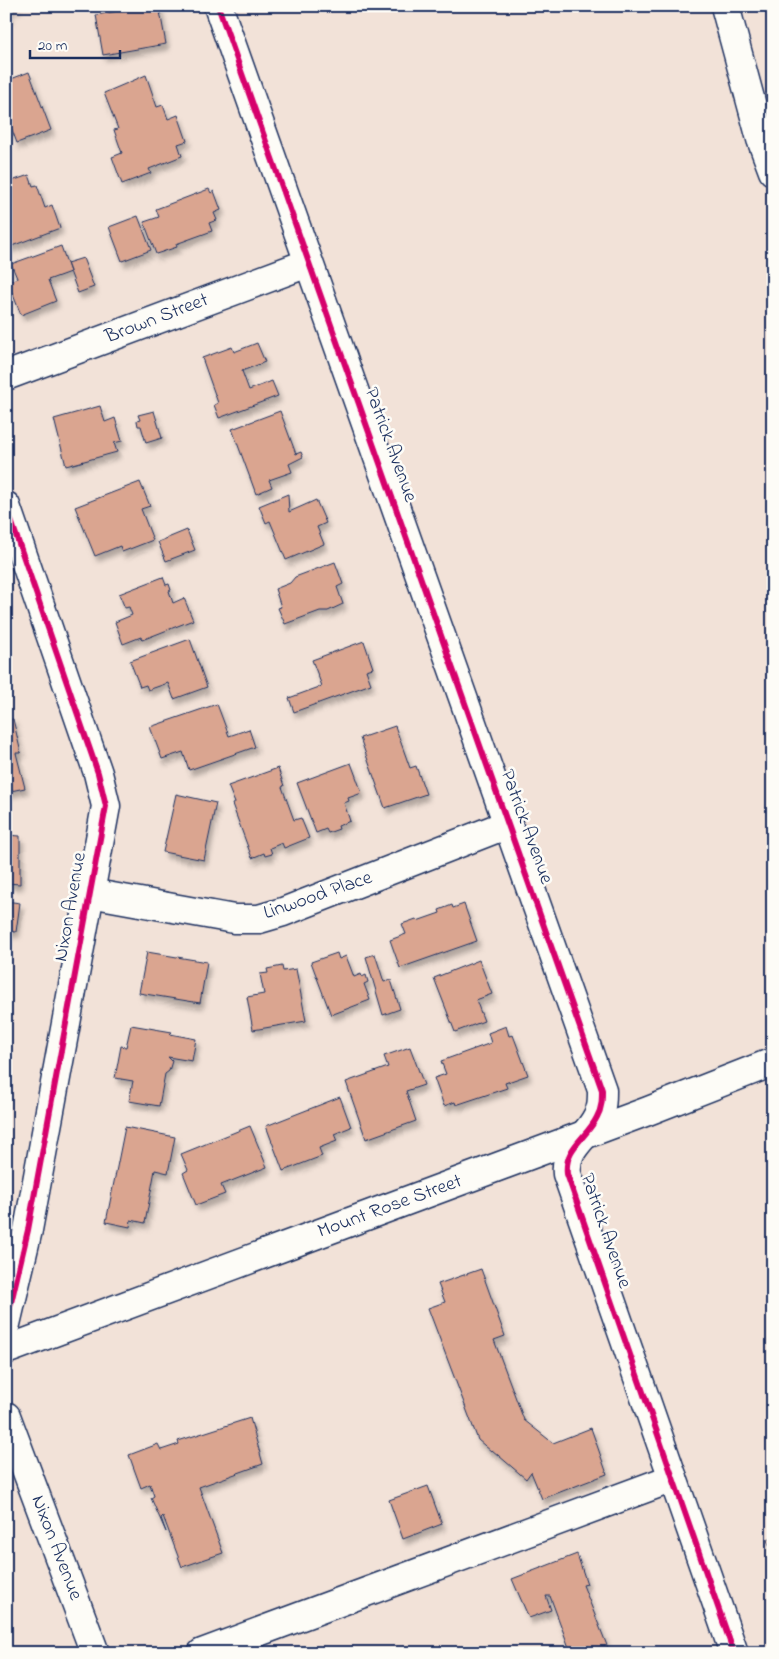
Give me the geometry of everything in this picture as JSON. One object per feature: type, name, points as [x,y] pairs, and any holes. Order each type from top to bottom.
[{"type":"street","name":"Patrick Avenue","points":[[218,6],[602,1090],[602,1102],[597,1118],[571,1150],[566,1163],[567,1174],[734,1653]]},
{"type":"street","points":[[725,6],[756,122],[773,171]]},
{"type":"street","name":"Brown Street","points":[[6,376],[308,263]]},
{"type":"street","name":"Nixon Avenue","points":[[6,506],[103,792],[106,806],[28,1230],[6,1324]]},
{"type":"street","name":"Linwood Place","points":[[90,892],[234,919],[259,919],[301,905],[508,824]]},
{"type":"street","name":"Mount Rose Street","points":[[6,1350],[584,1135],[773,1062]]},
{"type":"street","name":"Nixon Avenue","points":[[6,1416],[95,1653]]},
{"type":"street","points":[[202,1653],[674,1478]]},
{"type":"building","points":[[6,6],[19,6],[7,11],[10,16],[6,18]]},
{"type":"building","points":[[146,6],[159,6],[166,44],[103,55],[96,15]]},
{"type":"building","points":[[29,72],[51,130],[17,143],[6,114],[6,81]]},
{"type":"building","points":[[146,75],[157,107],[163,105],[168,119],[178,115],[187,141],[178,144],[182,156],[149,169],[151,173],[122,184],[112,157],[122,153],[114,130],[118,129],[104,93]]},
{"type":"building","points":[[29,175],[33,186],[37,185],[45,208],[52,205],[60,228],[9,247],[6,240],[6,226],[12,224],[6,207],[6,183]]},
{"type":"building","points":[[209,189],[211,193],[214,191],[221,210],[214,213],[217,220],[209,223],[212,231],[176,244],[177,247],[156,254],[144,222],[159,217],[156,209]]},
{"type":"building","points":[[138,216],[151,250],[122,261],[109,227]]},
{"type":"building","points":[[61,246],[70,272],[48,280],[56,301],[21,315],[8,282],[17,278],[11,264]]},
{"type":"building","points":[[83,258],[94,287],[78,293],[67,263]]},
{"type":"building","points":[[257,343],[265,362],[242,371],[249,390],[272,381],[278,396],[219,418],[214,405],[218,403],[202,358],[232,347],[234,352]]},
{"type":"building","points":[[100,406],[105,422],[115,418],[122,441],[114,443],[117,452],[66,466],[54,419]]},
{"type":"building","points":[[154,411],[162,438],[146,443],[141,426],[138,426],[137,421],[140,420],[138,415]]},
{"type":"building","points":[[280,411],[296,454],[301,452],[303,457],[289,464],[292,472],[269,480],[272,487],[256,494],[232,429]]},
{"type":"building","points":[[140,482],[150,506],[141,509],[153,540],[122,552],[120,546],[95,556],[75,507]]},
{"type":"building","points":[[288,494],[289,512],[316,500],[326,523],[317,527],[324,544],[286,560],[270,521],[266,523],[259,506]]},
{"type":"building","points":[[187,530],[195,550],[166,561],[158,542]]},
{"type":"building","points":[[335,562],[343,584],[337,587],[343,604],[328,611],[320,611],[285,624],[278,608],[281,607],[275,589],[290,583],[295,577]]},
{"type":"building","points":[[163,577],[166,585],[169,584],[173,603],[184,598],[193,620],[142,640],[141,637],[123,644],[115,622],[132,615],[129,607],[125,608],[119,594]]},
{"type":"building","points":[[190,639],[207,687],[174,699],[168,683],[148,690],[146,685],[140,687],[130,661]]},
{"type":"building","points":[[364,641],[373,668],[366,670],[371,684],[294,712],[289,698],[322,686],[312,660]]},
{"type":"building","points":[[217,704],[229,736],[249,729],[255,747],[189,770],[183,752],[162,759],[150,727]]},
{"type":"building","points":[[13,719],[21,753],[16,753],[25,788],[6,792],[6,720]]},
{"type":"building","points":[[395,726],[410,768],[416,766],[426,794],[385,808],[360,738]]},
{"type":"building","points":[[351,763],[362,793],[348,798],[349,801],[344,803],[350,821],[338,826],[339,829],[328,833],[326,829],[316,833],[297,783]]},
{"type":"building","points":[[278,768],[284,786],[282,787],[294,820],[301,818],[309,838],[284,848],[282,843],[270,848],[272,854],[265,856],[264,853],[252,858],[232,804],[235,803],[228,786]]},
{"type":"building","points":[[176,794],[216,803],[204,860],[163,852]]},
{"type":"building","points":[[6,835],[20,836],[20,884],[6,883]]},
{"type":"building","points":[[6,901],[20,903],[16,932],[8,931],[6,939]]},
{"type":"building","points":[[464,904],[477,941],[400,968],[390,940],[406,934],[402,924],[440,913],[439,910],[452,905],[453,908]]},
{"type":"building","points":[[147,952],[207,962],[200,1003],[139,993]]},
{"type":"building","points":[[337,953],[339,959],[346,956],[354,977],[361,974],[362,977],[366,975],[368,982],[364,984],[370,1000],[331,1015],[311,962]]},
{"type":"building","points":[[375,954],[384,982],[391,980],[400,1009],[383,1015],[366,957]]},
{"type":"building","points":[[479,960],[492,994],[476,1000],[484,1021],[455,1032],[434,978]]},
{"type":"building","points":[[282,966],[283,971],[296,969],[306,1021],[253,1030],[247,997],[264,994],[260,974],[268,973],[267,969]]},
{"type":"building","points":[[131,1025],[172,1032],[170,1034],[196,1039],[192,1061],[168,1057],[172,1061],[169,1071],[165,1074],[159,1106],[129,1101],[133,1081],[115,1078],[121,1046],[126,1047]]},
{"type":"building","points":[[506,1026],[509,1036],[513,1035],[528,1075],[505,1083],[507,1088],[456,1105],[455,1102],[444,1106],[434,1078],[446,1074],[441,1061],[491,1043],[488,1033]]},
{"type":"building","points":[[410,1047],[424,1085],[406,1091],[416,1121],[366,1139],[346,1082],[388,1067],[384,1056]]},
{"type":"building","points":[[340,1097],[351,1127],[334,1134],[337,1141],[319,1148],[322,1156],[283,1171],[266,1126]]},
{"type":"building","points":[[250,1126],[267,1167],[221,1185],[225,1194],[196,1205],[183,1173],[188,1170],[181,1154]]},
{"type":"building","points":[[125,1127],[175,1137],[168,1173],[155,1170],[145,1223],[131,1220],[130,1227],[106,1222]]},
{"type":"building","points":[[481,1269],[505,1336],[494,1340],[524,1420],[553,1443],[591,1428],[607,1474],[542,1499],[531,1472],[526,1479],[478,1440],[428,1308],[445,1302],[438,1284]]},
{"type":"building","points":[[250,1418],[263,1464],[199,1487],[223,1553],[182,1567],[163,1516],[161,1518],[166,1532],[151,1498],[154,1496],[150,1484],[141,1488],[129,1455],[158,1444],[161,1450],[179,1444],[178,1441]]},
{"type":"building","points":[[428,1486],[442,1524],[403,1539],[389,1500]]},
{"type":"building","points":[[773,1538],[773,1554],[767,1540]]},
{"type":"building","points":[[577,1554],[587,1584],[583,1585],[610,1653],[571,1653],[550,1596],[546,1596],[551,1610],[529,1618],[512,1579]]},
{"type":"cycle path","points":[[218,6],[602,1090],[599,1114],[569,1157],[567,1174],[734,1653]]},
{"type":"cycle path","points":[[6,506],[98,773],[106,806],[28,1230],[6,1324]]}]
